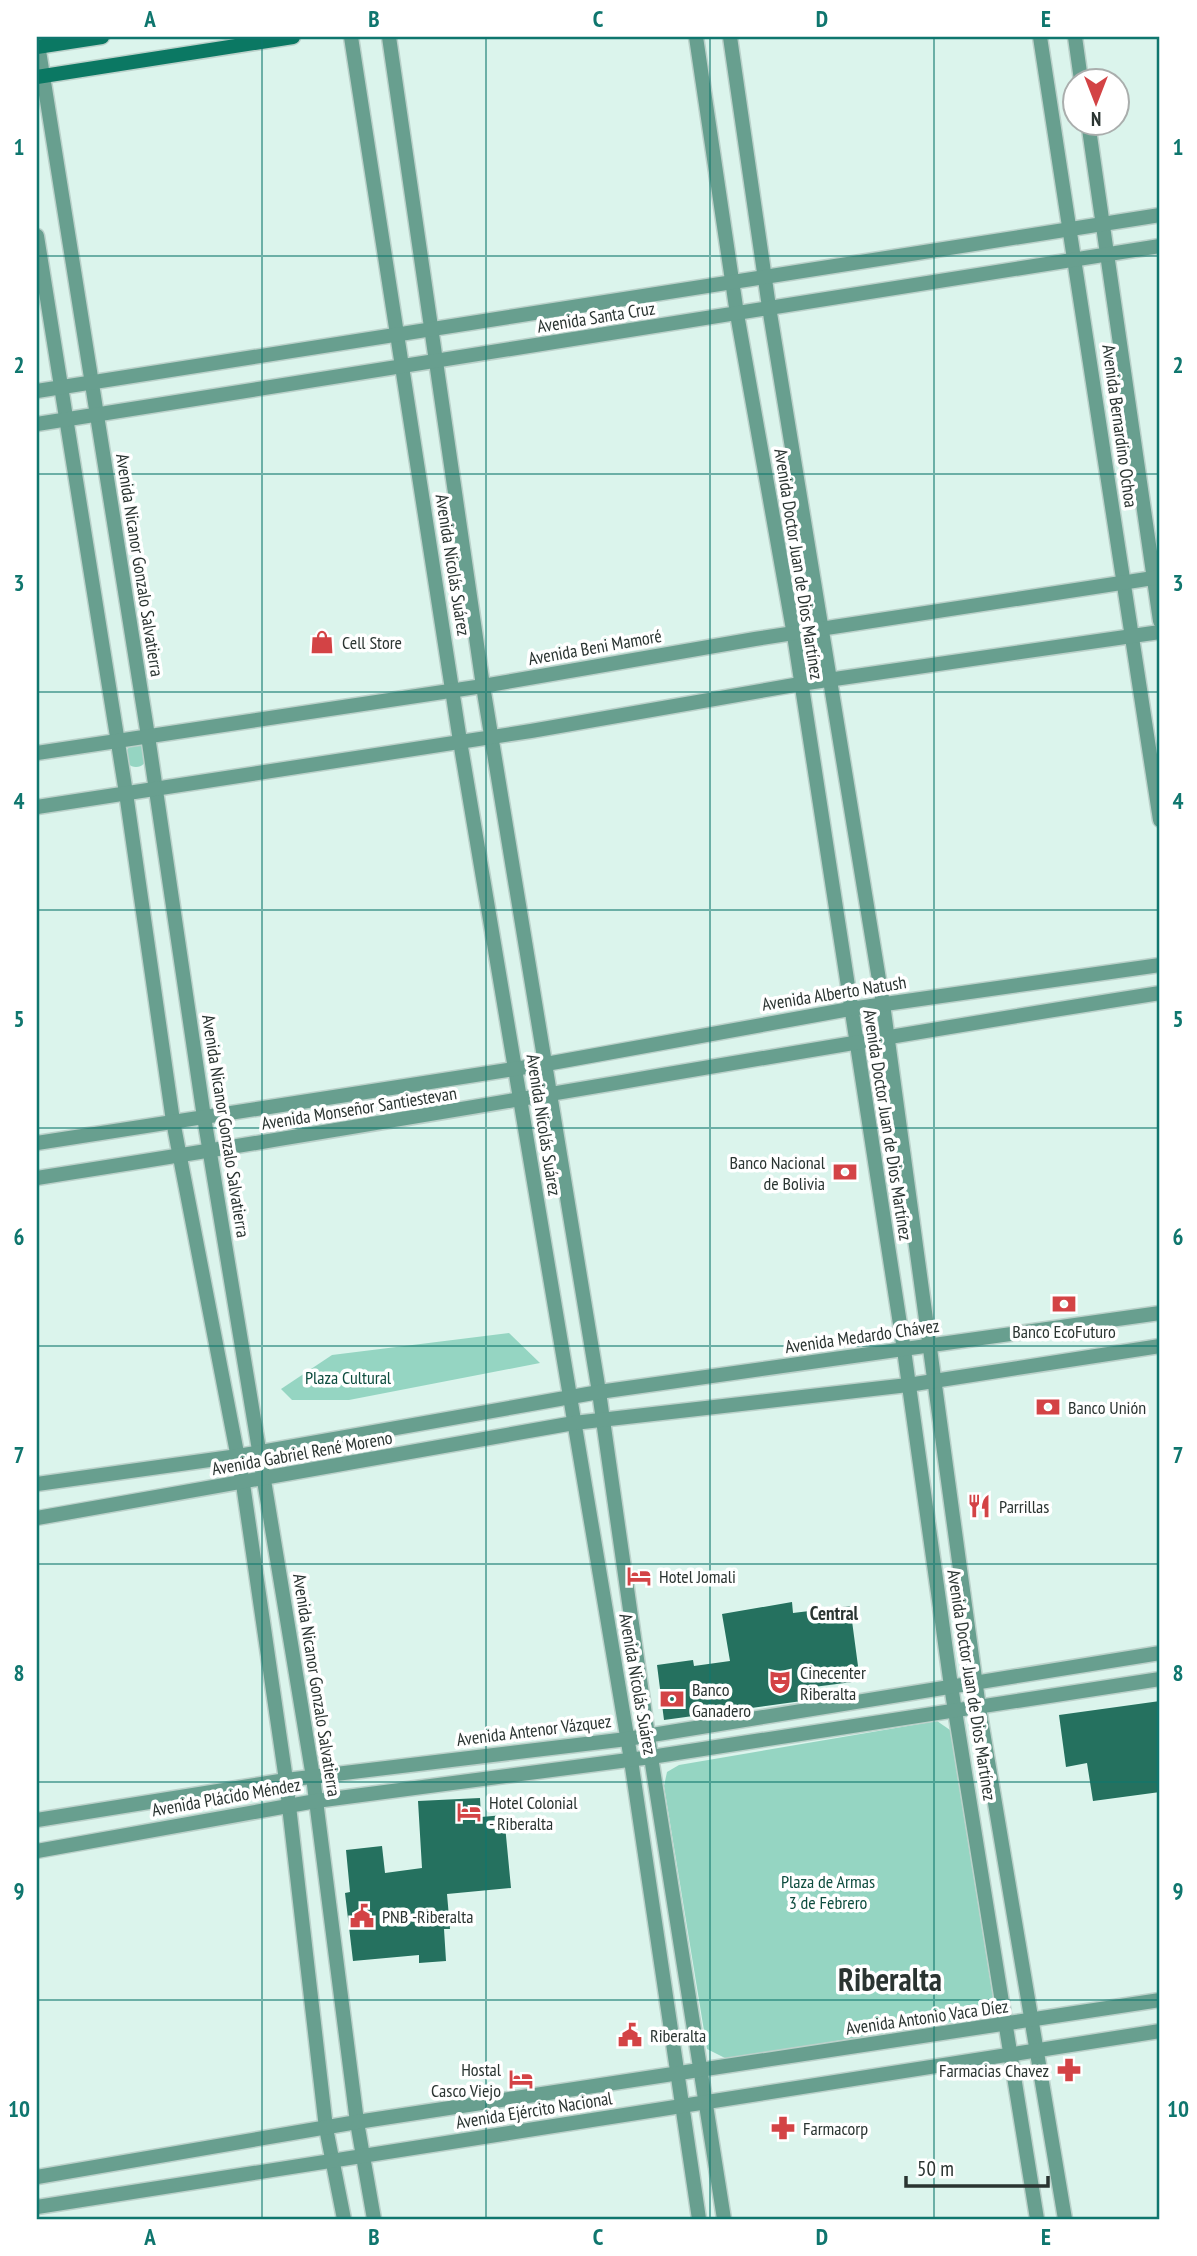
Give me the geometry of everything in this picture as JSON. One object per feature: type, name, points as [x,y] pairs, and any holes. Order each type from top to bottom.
[{"type":"main road","points":[[37,44],[102,37]]},
{"type":"main road","points":[[39,77],[293,37]]},
{"type":"street","name":"Avenida Nicolás Suárez","points":[[351,37],[460,741],[568,1399],[631,1760],[699,2219]]},
{"type":"street","name":"Avenida Nicolás Suárez","points":[[389,37],[429,328],[483,685],[599,1392],[651,1757],[724,2219]]},
{"type":"street","name":"Avenida Doctor Juan de Dios Martínez","points":[[696,37],[737,314],[794,635],[904,1350],[951,1686],[1037,2219]]},
{"type":"street","name":"Avenida Doctor Juan de Dios Martínez","points":[[730,37],[769,307],[883,1004],[979,1708],[1065,2219]]},
{"type":"street","name":"Avenida Bernardino Ochoa","points":[[1040,37],[1160,820]]},
{"type":"street","points":[[1075,37],[1079,66]]},
{"type":"street","name":"Avenida Nicanor Gonzalo Salvatierra","points":[[37,44],[39,77],[148,736],[204,1117],[313,1777],[357,2122],[374,2219]]},
{"type":"street","name":"Avenida Bernardino Ochoa","points":[[1090,136],[1157,577],[1160,621]]},
{"type":"street","name":"Avenida Santa Cruz","points":[[37,391],[429,328],[766,279],[1160,215]]},
{"type":"street","points":[[37,236],[126,793],[173,1121],[243,1484],[286,1780],[326,2128],[344,2219]]},
{"type":"street","name":"Avenida Santa Cruz","points":[[37,424],[1160,246]]},
{"type":"street","name":"Avenida Beni Mamoré","points":[[37,753],[453,690],[755,639],[1157,577]]},
{"type":"street","points":[[37,807],[492,737],[800,684],[1160,632]]},
{"type":"street","name":"Avenida Alberto Natush","points":[[515,1066],[546,1064],[850,1009],[1160,965]]},
{"type":"street","points":[[521,1101],[856,1041],[1160,993]]},
{"type":"street","name":"Avenida Monseñor Santiestevan","points":[[37,1143],[515,1066]]},
{"type":"street","name":"Avenida Monseñor Santiestevan","points":[[37,1178],[521,1101]]},
{"type":"street","name":"Avenida Medardo Chávez","points":[[568,1399],[599,1392],[1160,1313]]},
{"type":"street","points":[[574,1423],[908,1385],[1160,1346]]},
{"type":"street","name":"Avenida Gabriel René Moreno","points":[[37,1484],[238,1456],[259,1450],[568,1399]]},
{"type":"street","name":"Avenida Gabriel René Moreno","points":[[37,1518],[243,1484],[574,1423]]},
{"type":"street","name":"Avenida Antenor Vázquez","points":[[37,1820],[286,1780],[627,1739],[1160,1653]]},
{"type":"street","points":[[631,1760],[1160,1679]]},
{"type":"street","name":"Avenida Plácido Méndez","points":[[37,1851],[289,1805],[631,1760]]},
{"type":"street","name":"Avenida Antonio Vaca Díez","points":[[700,2070],[1005,2026],[1160,2000]]},
{"type":"street","points":[[1037,2050],[1160,2031]]},
{"type":"street","name":"Avenida Ejército Nacional","points":[[37,2207],[1037,2050]]},
{"type":"street","name":"Avenida Ejército Nacional","points":[[37,2177],[357,2122],[700,2070]]},
{"type":"green space","points":[[136,745],[144,748],[147,756],[144,764],[136,767],[128,764],[125,756],[128,748]]},
{"type":"green space","name":"Plaza Cultural","points":[[509,1333],[540,1363],[349,1400],[292,1400],[281,1389],[332,1355]]},
{"type":"green space","name":"Plaza de Armas 3 de Febrero","points":[[937,1721],[950,1730],[993,1997],[991,2007],[975,2018],[727,2059],[707,2049],[664,1786],[667,1772],[679,1765]]},
{"type":"building","points":[[792,1602],[793,1613],[850,1606],[860,1681],[806,1688],[809,1700],[664,1720],[657,1665],[693,1660],[694,1666],[730,1661],[722,1614]]},
{"type":"building","points":[[1160,1701],[1160,1792],[1093,1801],[1087,1763],[1066,1767],[1059,1715]]},
{"type":"building","points":[[480,1798],[481,1817],[504,1815],[511,1888],[447,1894],[450,1929],[444,1929],[446,1961],[419,1963],[419,1955],[353,1961],[345,1893],[350,1892],[346,1850],[382,1846],[385,1873],[422,1868],[418,1801]]},
{"type":"place","name":"Cell Store","points":[[322,642]]},
{"type":"place","name":"Banco Nacional de Bolivia","points":[[845,1172]]},
{"type":"place","name":"Banco EcoFuturo","points":[[1064,1304]]},
{"type":"place","name":"Banco Unión","points":[[1048,1407]]},
{"type":"place","name":"Parrillas","points":[[979,1506]]},
{"type":"place","name":"Hotel Jomali","points":[[639,1576]]},
{"type":"place","name":"Cinecenter Riberalta","points":[[780,1682]]},
{"type":"place","name":"Banco Ganadero","points":[[672,1699]]},
{"type":"place","name":"Hotel Colonial - Riberalta","points":[[469,1812]]},
{"type":"place","name":"PNB -Riberalta","points":[[362,1916]]},
{"type":"place","name":"Riberalta","points":[[630,2035]]},
{"type":"place","name":"Farmacias Chavez","points":[[1069,2070]]},
{"type":"place","name":"Hostal Casco Viejo","points":[[521,2079]]},
{"type":"place","name":"Farmacorp","points":[[783,2128]]},
{"type":"district","name":"Central","points":[[834,1613]]},
{"type":"district","name":"Riberalta","points":[[890,1979]]}]
